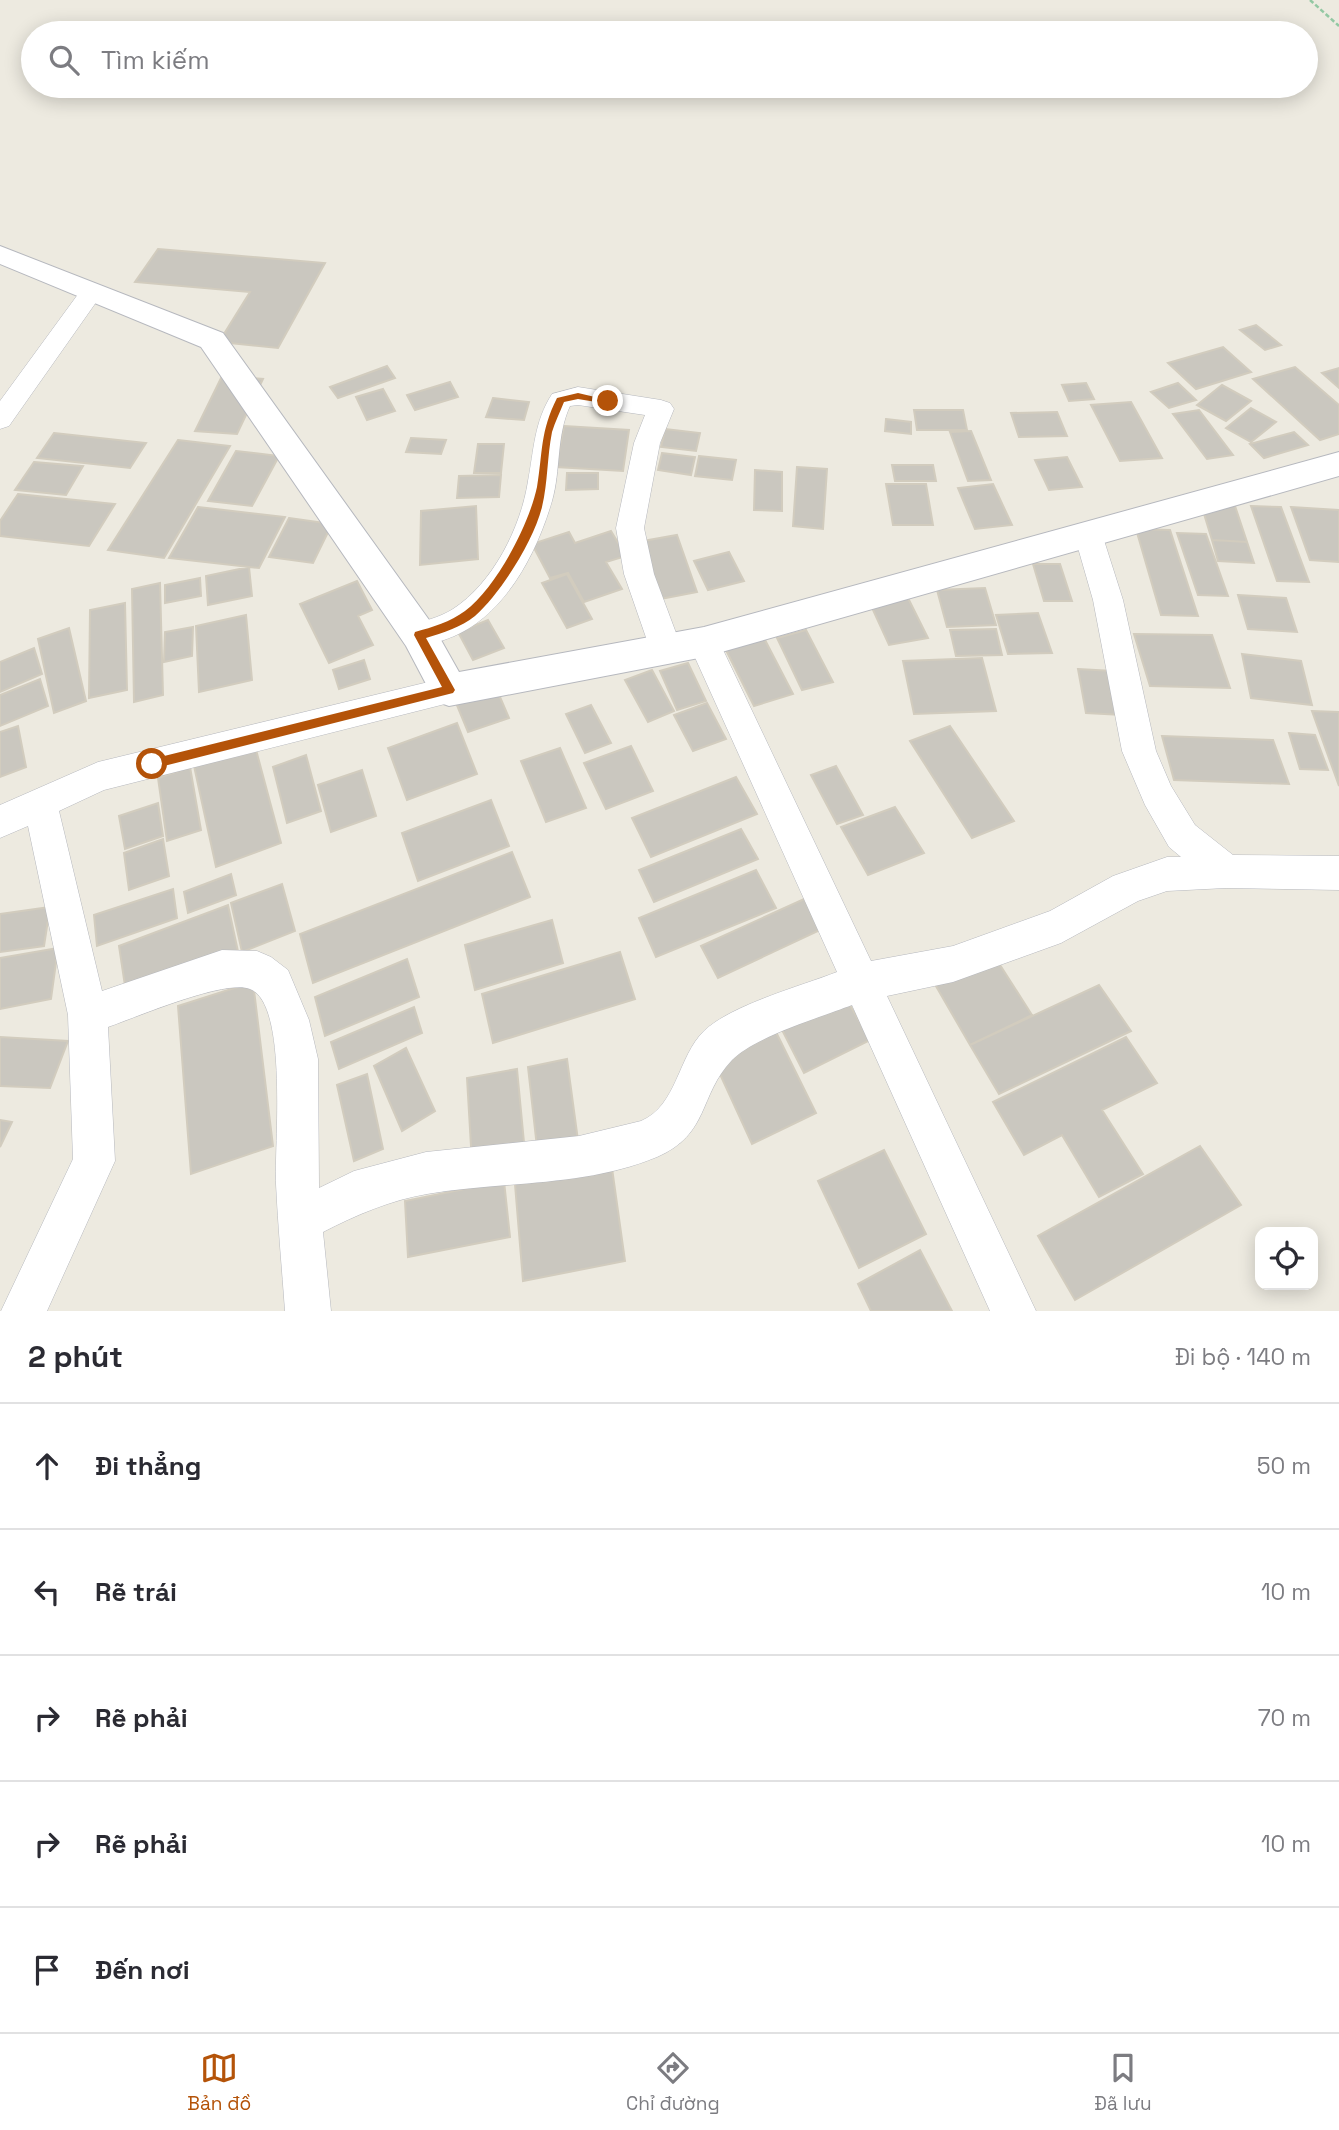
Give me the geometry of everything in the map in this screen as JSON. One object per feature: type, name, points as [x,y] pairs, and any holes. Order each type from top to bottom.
[{"type":"street","points":[[0,254],[212,340],[419,635],[449,690]]},
{"type":"street","points":[[0,420],[92,291]]},
{"type":"street","points":[[419,635],[447,627],[470,614],[485,598],[524,542],[536,511],[548,431],[555,408],[561,400],[578,396],[662,409],[647,443],[630,528],[639,574],[666,649]]},
{"type":"street","points":[[0,822],[98,777],[449,690],[704,642],[1339,464]]},
{"type":"street","points":[[1088,534],[1108,600],[1139,751],[1157,794],[1182,836],[1226,871]]},
{"type":"street","points":[[704,642],[1013,1311]]},
{"type":"street","points":[[24,1311],[94,1161],[88,1015],[40,803]]},
{"type":"street","points":[[300,1220],[354,1193],[426,1173],[579,1157],[642,1142],[663,1133],[684,1109],[703,1063],[720,1043],[751,1025],[861,982],[953,964],[1061,925],[1126,888],[1154,878],[1167,874],[1226,871],[1339,873]]},
{"type":"street","points":[[88,1015],[222,969],[257,970],[274,983],[289,1020],[298,1059],[297,1182],[308,1311]]},
{"type":"path","points":[[1310,0],[1339,26]]},
{"type":"building","points":[[158,249],[325,263],[278,348],[219,342],[250,292],[135,282]]},
{"type":"building","points":[[1256,325],[1281,345],[1265,350],[1240,330]]},
{"type":"building","points":[[1223,347],[1251,372],[1196,389],[1168,363]]},
{"type":"building","points":[[387,366],[395,378],[338,398],[330,387]]},
{"type":"building","points":[[1295,367],[1339,405],[1339,434],[1320,440],[1253,379]]},
{"type":"building","points":[[1339,368],[1339,388],[1322,373]]},
{"type":"building","points":[[222,376],[263,379],[237,434],[195,431]]},
{"type":"building","points":[[450,382],[458,397],[415,410],[407,395]]},
{"type":"building","points":[[1086,383],[1094,399],[1069,401],[1062,385]]},
{"type":"building","points":[[1178,383],[1196,400],[1169,408],[1151,392]]},
{"type":"building","points":[[1222,385],[1251,401],[1226,421],[1197,405]]},
{"type":"building","points":[[383,389],[395,411],[367,420],[356,397]]},
{"type":"building","points":[[493,398],[529,402],[524,420],[486,417]]},
{"type":"building","points":[[1131,402],[1162,458],[1120,461],[1091,405]]},
{"type":"building","points":[[1251,408],[1276,422],[1251,442],[1226,428]]},
{"type":"building","points":[[914,410],[963,410],[967,430],[917,430]]},
{"type":"building","points":[[1199,410],[1233,455],[1207,459],[1173,414]]},
{"type":"building","points":[[1057,412],[1067,436],[1019,437],[1011,413]]},
{"type":"building","points":[[886,419],[911,422],[911,434],[885,431]]},
{"type":"building","points":[[564,426],[629,430],[623,471],[556,467]]},
{"type":"building","points":[[665,429],[700,433],[696,451],[661,447]]},
{"type":"building","points":[[971,431],[991,480],[968,481],[950,432]]},
{"type":"building","points":[[1294,432],[1308,445],[1264,458],[1250,444]]},
{"type":"building","points":[[54,433],[146,443],[130,468],[37,458]]},
{"type":"building","points":[[411,438],[446,440],[441,454],[406,452]]},
{"type":"building","points":[[178,440],[230,446],[164,558],[108,550]]},
{"type":"building","points":[[478,444],[504,444],[501,473],[474,473]]},
{"type":"building","points":[[236,451],[279,456],[252,506],[208,501]]},
{"type":"building","points":[[662,453],[695,457],[691,475],[658,470]]},
{"type":"building","points":[[699,456],[736,460],[732,480],[695,476]]},
{"type":"building","points":[[1067,457],[1082,487],[1049,490],[1035,460]]},
{"type":"building","points":[[34,462],[83,466],[66,495],[15,490]]},
{"type":"building","points":[[892,465],[933,465],[936,481],[895,481]]},
{"type":"building","points":[[797,467],[827,469],[823,529],[793,526]]},
{"type":"building","points":[[755,470],[782,472],[782,511],[754,510]]},
{"type":"building","points":[[567,473],[598,473],[598,489],[566,490]]},
{"type":"building","points":[[501,475],[499,497],[457,498],[459,476]]},
{"type":"building","points":[[886,484],[926,484],[933,525],[893,525]]},
{"type":"building","points":[[993,484],[1012,525],[975,529],[958,488]]},
{"type":"building","points":[[18,494],[115,504],[89,546],[0,536],[0,521]]},
{"type":"building","points":[[1201,504],[1235,506],[1247,542],[1212,540]]},
{"type":"building","points":[[476,506],[478,559],[420,565],[421,511]]},
{"type":"building","points":[[1251,506],[1281,507],[1309,582],[1277,581]]},
{"type":"building","points":[[198,507],[285,517],[259,568],[169,558]]},
{"type":"building","points":[[1291,507],[1339,510],[1339,562],[1310,560]]},
{"type":"building","points":[[289,518],[332,524],[313,563],[269,557]]},
{"type":"building","points":[[1136,529],[1170,530],[1198,616],[1161,615]]},
{"type":"building","points":[[611,531],[626,556],[606,562],[622,589],[584,602],[568,573],[550,578],[532,544],[569,532],[575,543]]},
{"type":"building","points":[[1177,533],[1206,534],[1228,596],[1198,595]]},
{"type":"building","points":[[677,535],[697,592],[655,600],[637,542]]},
{"type":"building","points":[[1212,540],[1247,542],[1254,563],[1218,561]]},
{"type":"building","points":[[729,552],[744,581],[708,590],[694,561]]},
{"type":"building","points":[[1033,564],[1060,564],[1072,601],[1044,601]]},
{"type":"building","points":[[249,567],[252,596],[208,605],[206,576]]},
{"type":"building","points":[[567,574],[592,619],[567,628],[542,583]]},
{"type":"building","points":[[200,578],[201,596],[165,603],[165,585]]},
{"type":"building","points":[[357,581],[372,610],[358,616],[373,645],[329,663],[300,604]]},
{"type":"building","points":[[160,583],[163,695],[134,702],[132,589]]},
{"type":"building","points":[[985,588],[996,625],[947,627],[937,590]]},
{"type":"building","points":[[905,592],[928,638],[889,645],[868,599]]},
{"type":"building","points":[[1238,595],[1286,598],[1297,632],[1248,629]]},
{"type":"building","points":[[125,603],[127,690],[89,698],[90,610]]},
{"type":"building","points":[[1038,613],[1052,653],[1008,654],[996,615]]},
{"type":"building","points":[[246,615],[252,680],[199,692],[196,626]]},
{"type":"building","points":[[488,620],[504,648],[473,660],[458,632]]},
{"type":"building","points":[[193,627],[192,656],[164,662],[165,632]]},
{"type":"building","points":[[69,628],[86,701],[54,713],[38,639]]},
{"type":"building","points":[[996,629],[1002,655],[956,656],[950,630]]},
{"type":"building","points":[[806,630],[833,682],[802,690],[777,638]]},
{"type":"building","points":[[1134,634],[1212,635],[1230,688],[1150,686]]},
{"type":"building","points":[[764,638],[793,694],[754,706],[726,650]]},
{"type":"building","points":[[34,648],[42,674],[0,692],[0,662]]},
{"type":"building","points":[[1242,654],[1301,661],[1312,705],[1251,698]]},
{"type":"building","points":[[982,658],[996,711],[914,714],[903,661]]},
{"type":"building","points":[[364,660],[370,679],[339,689],[333,670]]},
{"type":"building","points":[[688,663],[706,701],[677,710],[660,671]]},
{"type":"building","points":[[1078,669],[1113,671],[1122,715],[1086,713]]},
{"type":"building","points":[[652,670],[674,711],[648,722],[625,680]]},
{"type":"building","points":[[40,679],[48,706],[0,726],[0,695]]},
{"type":"building","points":[[494,683],[509,718],[468,732],[454,698]]},
{"type":"building","points":[[707,703],[726,739],[693,751],[674,715]]},
{"type":"building","points":[[591,705],[611,743],[585,753],[566,714]]},
{"type":"building","points":[[1312,711],[1339,712],[1339,786]]},
{"type":"building","points":[[457,723],[477,774],[407,800],[388,748]]},
{"type":"building","points":[[18,726],[26,767],[0,777],[0,732]]},
{"type":"building","points":[[950,726],[1014,821],[972,838],[910,741]]},
{"type":"building","points":[[1289,733],[1315,735],[1328,770],[1300,769]]},
{"type":"building","points":[[1162,736],[1273,740],[1289,784],[1174,780]]},
{"type":"building","points":[[255,746],[281,843],[216,867],[194,766]]},
{"type":"building","points":[[631,746],[653,791],[606,809],[584,763]]},
{"type":"building","points":[[560,748],[586,808],[546,822],[521,761]]},
{"type":"building","points":[[306,755],[321,811],[287,823],[273,767]]},
{"type":"building","points":[[836,766],[863,815],[837,824],[811,775]]},
{"type":"building","points":[[190,767],[201,830],[167,841],[158,778]]},
{"type":"building","points":[[362,770],[376,816],[331,832],[318,785]]},
{"type":"building","points":[[736,777],[757,814],[651,857],[632,818]]},
{"type":"building","points":[[491,800],[509,846],[418,881],[402,833]]},
{"type":"building","points":[[158,803],[163,836],[125,849],[119,816]]},
{"type":"building","points":[[895,807],[924,853],[868,875],[841,827]]},
{"type":"building","points":[[741,829],[758,859],[654,902],[639,870]]},
{"type":"building","points":[[163,839],[169,876],[129,890],[124,853]]},
{"type":"building","points":[[512,852],[530,897],[313,983],[300,934]]},
{"type":"building","points":[[756,870],[776,908],[656,957],[639,918]]},
{"type":"building","points":[[231,874],[236,895],[188,913],[184,892]]},
{"type":"building","points":[[282,884],[295,931],[242,952],[231,903]]},
{"type":"building","points":[[173,889],[177,918],[97,946],[94,915]]},
{"type":"building","points":[[804,899],[822,929],[718,978],[701,946]]},
{"type":"building","points":[[228,905],[239,956],[127,999],[119,946]]},
{"type":"building","points":[[50,907],[44,946],[0,952],[0,914]]},
{"type":"building","points":[[552,920],[563,963],[475,990],[465,945]]},
{"type":"building","points":[[58,948],[51,999],[0,1009],[0,958]]},
{"type":"building","points":[[620,952],[635,999],[493,1043],[482,994]]},
{"type":"building","points":[[993,954],[1032,1015],[970,1045],[933,981]]},
{"type":"building","points":[[407,959],[419,997],[325,1036],[315,997]]},
{"type":"building","points":[[253,982],[273,1146],[191,1174],[178,1006]]},
{"type":"building","points":[[1099,985],[1131,1031],[999,1094],[970,1045]]},
{"type":"building","points":[[843,993],[870,1040],[804,1073],[779,1024]]},
{"type":"building","points":[[414,1007],[422,1033],[339,1069],[331,1042]]},
{"type":"building","points":[[775,1030],[816,1113],[752,1144],[713,1059]]},
{"type":"building","points":[[0,1037],[68,1041],[50,1088],[0,1086]]},
{"type":"building","points":[[1126,1037],[1157,1083],[1102,1110],[1143,1174],[1099,1197],[1062,1135],[1024,1155],[993,1102]]},
{"type":"building","points":[[406,1048],[435,1111],[402,1131],[374,1066]]},
{"type":"building","points":[[567,1059],[579,1148],[538,1156],[528,1067]]},
{"type":"building","points":[[517,1069],[525,1153],[472,1163],[467,1078]]},
{"type":"building","points":[[367,1074],[383,1149],[354,1161],[337,1085]]},
{"type":"building","points":[[0,1120],[12,1122],[0,1147]]},
{"type":"building","points":[[1200,1146],[1241,1205],[1075,1300],[1038,1236]]},
{"type":"building","points":[[884,1150],[926,1234],[859,1268],[818,1181]]},
{"type":"building","points":[[610,1154],[625,1261],[523,1281],[514,1172]]},
{"type":"building","points":[[504,1181],[510,1237],[408,1257],[405,1201]]},
{"type":"building","points":[[920,1250],[952,1311],[871,1311],[858,1284]]},
{"type":"route","points":[[152,764],[449,690],[419,635],[447,627],[470,614],[485,598],[524,542],[536,511],[542,484],[548,431],[555,408],[561,400],[578,396],[608,401]]}]
